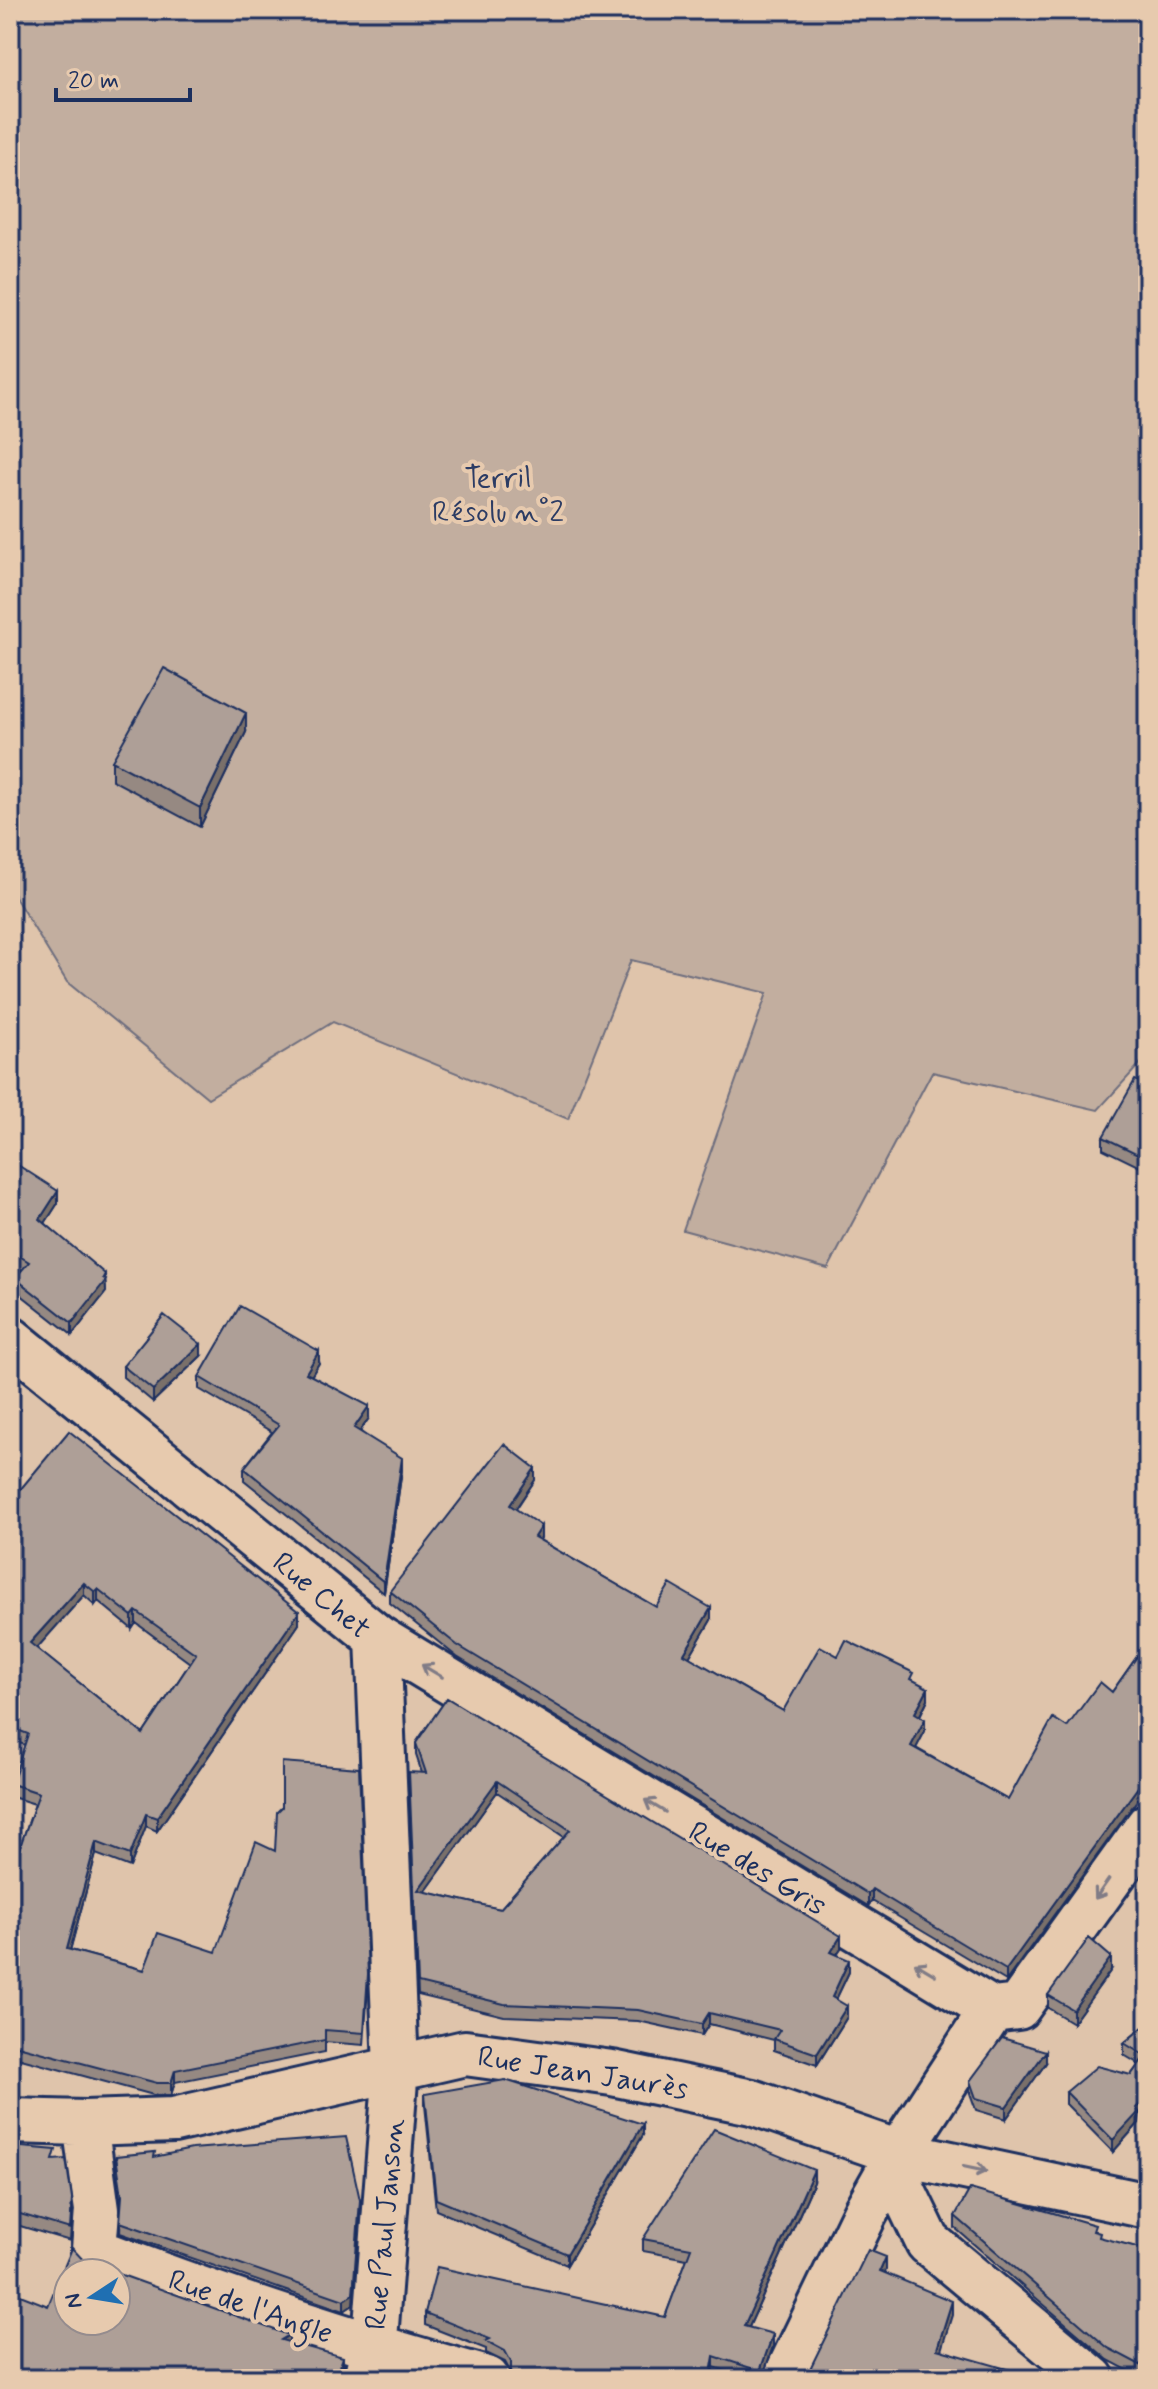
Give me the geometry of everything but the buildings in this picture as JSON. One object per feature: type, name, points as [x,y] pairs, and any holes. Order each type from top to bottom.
[{"type":"street","name":"Rue Chet","points":[[10,1339],[378,1638],[396,2067]]},
{"type":"street","name":"Rue des Gris","points":[[378,1638],[992,2010]]},
{"type":"street","points":[[785,2379],[865,2213],[899,2153],[992,2010],[1018,2007],[1148,1826]]},
{"type":"street","name":"Rue Jean Jaurès","points":[[10,2121],[85,2123],[174,2120],[465,2053],[612,2073],[752,2102],[899,2153],[1148,2206]]},
{"type":"street","name":"Rue Paul Janson","points":[[370,2364],[396,2067]]},
{"type":"street","name":"Rue de l'Angle","points":[[85,2123],[97,2210],[94,2250],[370,2364],[487,2379]]},
{"type":"street","points":[[899,2153],[902,2188],[928,2242],[1092,2379]]},
{"type":"green space","name":"Terril Résolu n°2","points":[[10,10],[1148,10],[1148,1055],[1098,1110],[932,1072],[828,1269],[683,1230],[767,993],[631,960],[568,1119],[333,1022],[208,1098],[67,982],[10,889]]}]
